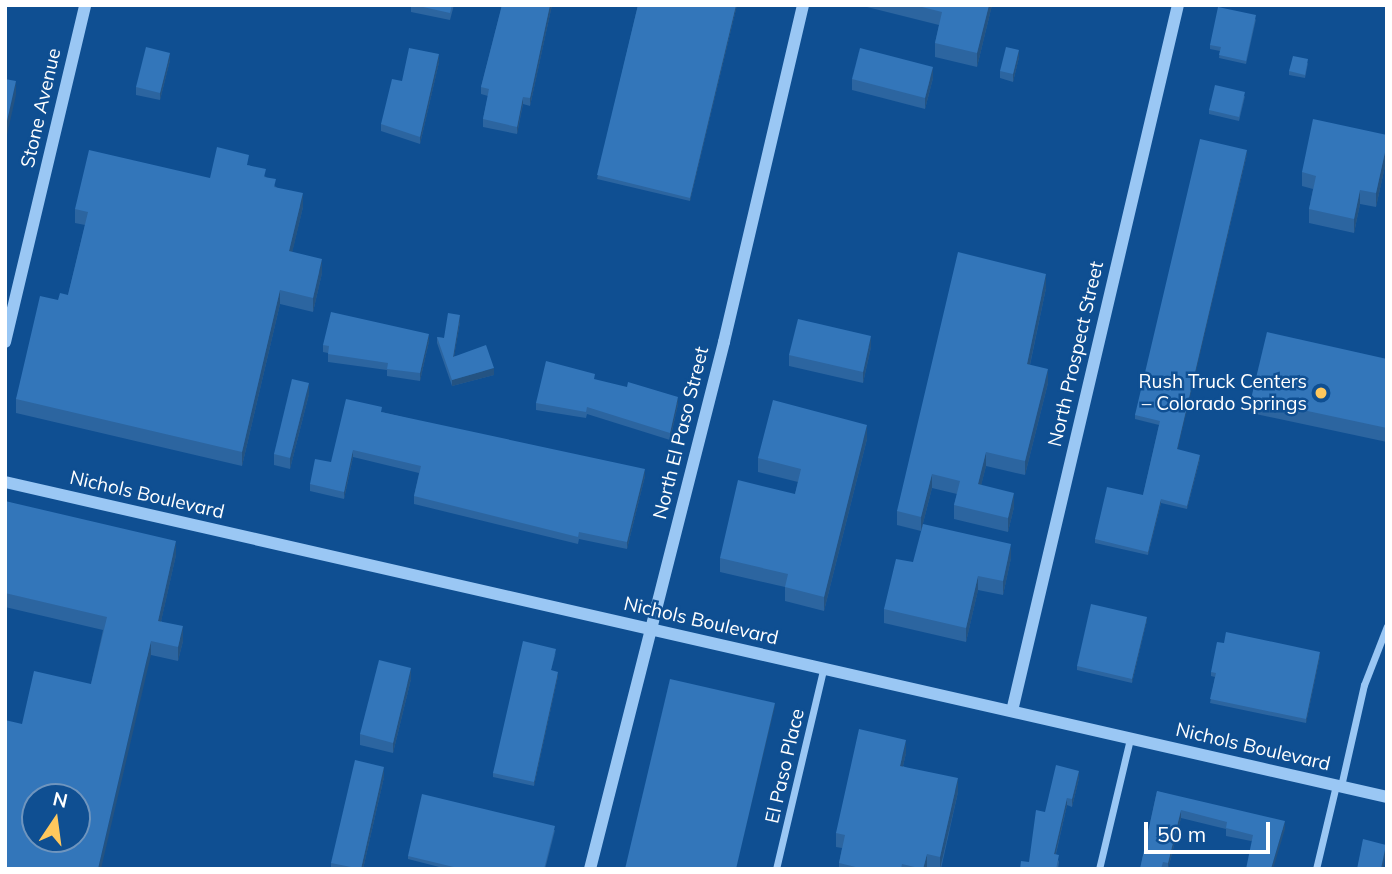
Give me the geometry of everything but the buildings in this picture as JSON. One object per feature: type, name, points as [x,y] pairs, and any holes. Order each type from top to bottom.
[{"type":"street","name":"Stone Avenue","points":[[5,342],[85,5]]},
{"type":"street","name":"North El Paso Street","points":[[590,869],[803,5]]},
{"type":"street","name":"North Prospect Street","points":[[1012,711],[1178,5]]},
{"type":"street","name":"Nichols Boulevard","points":[[5,482],[1387,797]]},
{"type":"street","points":[[1316,869],[1364,685],[1387,626]]},
{"type":"street","name":"El Paso Place","points":[[776,869],[823,670]]},
{"type":"street","points":[[1099,869],[1130,739]]},
{"type":"place","name":"Rush Truck Centers – Colorado Springs","points":[[1321,393]]}]
